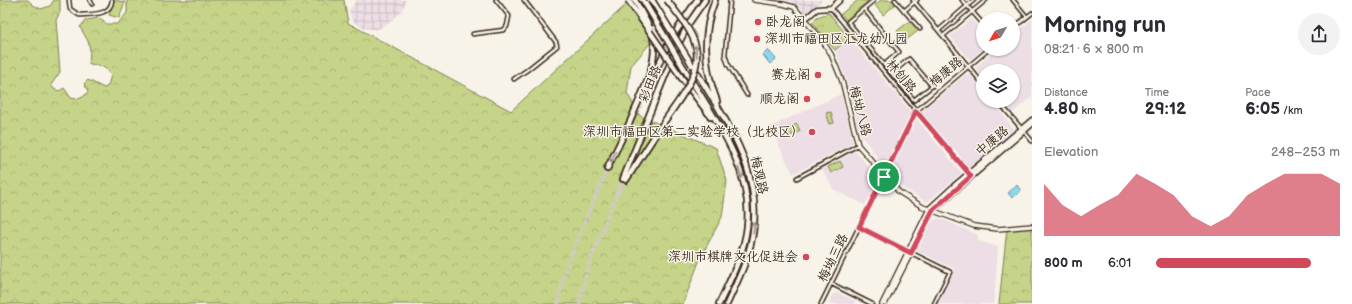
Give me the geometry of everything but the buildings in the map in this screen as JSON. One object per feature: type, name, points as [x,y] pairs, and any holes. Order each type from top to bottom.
[{"type":"main road","points":[[628,0],[681,77],[725,137]]},
{"type":"main road","points":[[628,127],[645,85],[653,60],[654,43],[650,28],[635,0]]},
{"type":"main road","name":"梅观路","points":[[643,0],[725,137],[740,171],[748,214],[747,227],[740,254],[719,304]]},
{"type":"main road","name":"梅观路","points":[[652,0],[725,119],[746,159],[753,187],[754,229],[749,253],[727,304]]},
{"type":"main road","name":"彩田路","points":[[667,0],[691,35],[697,50],[697,62],[690,84],[624,180],[676,49],[690,23],[705,0]]},
{"type":"main road","name":"彩田路","points":[[607,169],[671,39],[697,0]]},
{"type":"main road","points":[[715,0],[707,27],[706,59],[713,93],[725,119]]},
{"type":"main road","points":[[805,19],[817,9],[831,8],[840,0]]},
{"type":"main road","name":"中康路","points":[[1023,130],[1032,120]]},
{"type":"main road","name":"中康路","points":[[931,210],[969,175],[1032,124]]},
{"type":"street","points":[[69,0],[70,8],[79,15],[106,11],[110,8],[112,0]]},
{"type":"street","points":[[90,0],[92,4]]},
{"type":"street","points":[[473,34],[504,30],[507,26],[509,16],[496,0]]},
{"type":"street","points":[[514,79],[556,46],[556,42],[524,0]]},
{"type":"street","points":[[730,0],[725,55],[728,64],[747,95]]},
{"type":"street","name":"梅坳八路","points":[[754,0],[789,5],[798,10],[826,46],[834,61],[846,95],[858,145],[884,177],[904,196],[931,210],[981,228],[998,229],[1032,226]]},
{"type":"street","points":[[874,0],[848,22],[884,65],[914,100],[932,86],[909,59],[892,74]]},
{"type":"street","points":[[895,0],[920,29]]},
{"type":"street","points":[[962,0],[976,16]]},
{"type":"street","points":[[938,30],[974,0]]},
{"type":"street","points":[[943,36],[986,0]]},
{"type":"street","points":[[1013,0],[1027,17]]},
{"type":"street","points":[[904,11],[915,1],[976,76]]},
{"type":"street","name":"林创路","points":[[831,8],[969,175]]},
{"type":"street","points":[[864,9],[900,52],[884,65]]},
{"type":"street","points":[[1020,22],[1032,12]]},
{"type":"street","name":"梅康路","points":[[916,111],[980,56]]},
{"type":"street","points":[[1004,108],[1032,141]]},
{"type":"street","name":"梅坳三路","points":[[821,304],[916,111]]},
{"type":"street","points":[[797,178],[858,145]]},
{"type":"street","points":[[882,304],[931,210]]},
{"type":"street","points":[[859,227],[950,272],[934,304]]},
{"type":"street","points":[[885,304],[909,252]]},
{"type":"street","points":[[832,284],[872,304]]},
{"type":"shaded area","points":[[357,0],[406,0],[402,11],[389,23],[376,30],[362,27],[352,21],[349,10]]},
{"type":"shaded area","points":[[785,0],[822,0],[806,14],[797,4]]},
{"type":"shaded area","points":[[971,19],[976,25],[976,55],[970,60],[950,36]]},
{"type":"shaded area","points":[[1032,19],[1032,97],[1020,107],[1020,64],[979,64],[989,56],[1020,56],[1020,29]]},
{"type":"shaded area","points":[[849,38],[962,173],[927,202],[903,188],[859,133],[847,82],[835,50]]},
{"type":"shaded area","points":[[970,74],[976,81],[976,108],[998,108],[1014,129],[1013,134],[972,168],[966,168],[923,114],[923,110],[965,75]]},
{"type":"shaded area","name":"深圳市福田区第二实验学校（北校区）","points":[[841,94],[853,143],[793,174],[770,127]]},
{"type":"shaded area","points":[[1008,108],[1018,108],[1012,113]]},
{"type":"shaded area","points":[[855,151],[880,180],[867,206],[833,189],[822,169]]},
{"type":"shaded area","points":[[939,218],[978,235],[978,241],[998,247],[994,304],[938,304],[955,269],[917,251],[932,221]]},
{"type":"shaded area","points":[[838,293],[855,301],[854,304],[828,304],[833,294]]},
{"type":"green space","points":[[0,0],[28,0],[33,5],[41,9],[50,6],[54,0],[60,0],[60,12],[56,20],[60,72],[51,85],[54,89],[59,91],[64,88],[71,98],[79,99],[85,95],[88,91],[84,84],[88,80],[104,88],[108,86],[111,75],[104,68],[89,64],[90,50],[88,41],[80,27],[86,20],[98,18],[107,24],[117,24],[127,13],[127,0],[344,0],[348,23],[511,111],[629,2],[653,40],[631,66],[627,93],[640,116],[716,148],[727,181],[722,217],[700,259],[683,304],[0,304]]},
{"type":"green space","points":[[114,0],[125,2],[119,18],[109,15]]},
{"type":"green space","points":[[858,0],[868,1],[846,20],[841,14]]},
{"type":"green space","points":[[881,0],[894,0],[897,3],[883,15],[875,5]]},
{"type":"green space","points":[[829,13],[849,38],[835,50],[812,22],[817,17]]},
{"type":"green space","points":[[911,20],[919,30],[905,41],[897,31]]},
{"type":"green space","points":[[831,112],[834,123],[830,124],[826,113]]},
{"type":"green space","points":[[797,124],[800,131],[788,137],[785,130]]},
{"type":"green space","points":[[840,161],[843,167],[831,173],[828,167]]},
{"type":"green space","points":[[1032,226],[1032,304],[999,304],[1007,228]]},
{"type":"water","points":[[768,50],[776,59],[770,64],[763,55]]},
{"type":"water","points":[[1017,185],[1021,191],[1012,198],[1008,193]]},
{"type":"tunnel","points":[[558,304],[565,269],[607,169]]},
{"type":"tunnel","points":[[579,304],[589,264],[623,179]]},
{"type":"tunnel","points":[[615,196],[626,180]]},
{"type":"place","name":"卧龙阁","points":[[758,22]]},
{"type":"place","name":"深圳市福田区汇龙幼儿园","points":[[757,39]]},
{"type":"place","name":"赛龙阁","points":[[818,75]]},
{"type":"place","name":"顺龙阁","points":[[807,99]]},
{"type":"place","name":"深圳市福田区第二实验学校（北校区）","points":[[812,132]]},
{"type":"place","name":"深圳市棋牌文化促进会","points":[[806,257]]},
{"type":"route","points":[[916,111],[971,176],[933,210],[911,253],[859,227],[884,177],[915,116],[916,111]]}]
